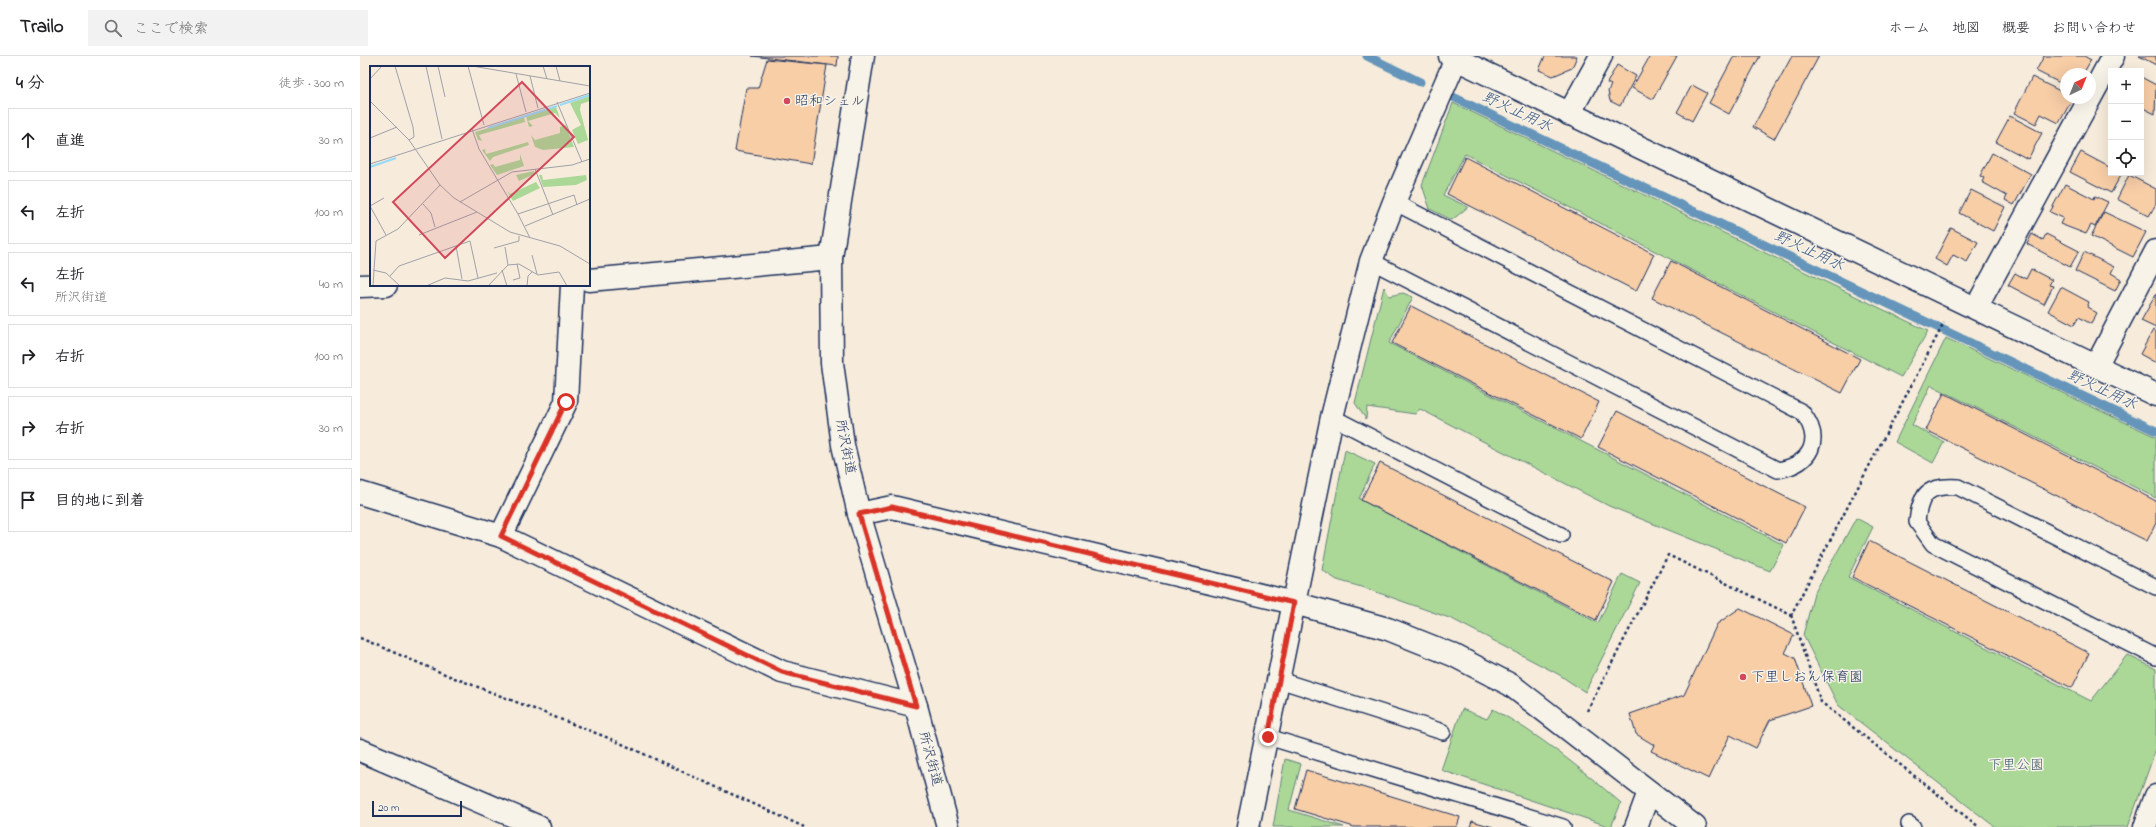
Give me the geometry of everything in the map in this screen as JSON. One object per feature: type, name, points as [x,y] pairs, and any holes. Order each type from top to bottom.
[{"type":"street","name":"所沢街道","points":[[863,56],[831,258],[832,363],[843,445],[859,514],[916,706],[948,827]]},
{"type":"street","points":[[1570,114],[1601,56]]},
{"type":"street","points":[[1976,308],[2113,56]]},
{"type":"street","points":[[1248,827],[1268,737],[1332,417],[1371,261],[1453,57],[2156,395]]},
{"type":"street","points":[[2096,366],[2156,251]]},
{"type":"street","points":[[590,280],[831,258]]},
{"type":"street","points":[[360,286],[370,286]]},
{"type":"street","points":[[501,536],[566,402],[572,286]]},
{"type":"street","points":[[360,493],[501,536],[782,672],[916,706]]},
{"type":"street","points":[[859,514],[892,507],[1294,603],[1388,629],[1453,655],[1511,685],[1695,827]]},
{"type":"street","points":[[360,750],[529,825]]},
{"type":"street","points":[[1636,827],[1649,792]]},
{"type":"street","points":[[2145,827],[2156,796]]},
{"type":"lane","points":[[1371,261],[1778,470],[1792,467],[1804,460],[1812,448],[1814,435],[1810,422],[1802,412],[1394,202]]},
{"type":"lane","points":[[1332,417],[1561,535]]},
{"type":"lane","points":[[2156,587],[1958,487],[1940,486],[1928,491],[1918,507],[1917,522],[1934,544],[2156,657]]},
{"type":"lane","points":[[1279,680],[1443,732]]},
{"type":"lane","points":[[1268,737],[1563,827]]},
{"type":"path","points":[[1791,615],[1947,316]]},
{"type":"path","points":[[1575,733],[1668,555],[1791,615],[1821,702],[1979,827]]},
{"type":"path","points":[[360,638],[447,675],[611,739],[804,827]]},
{"type":"green space","points":[[1453,103],[1928,331],[1901,377],[1465,154],[1443,195],[1468,207],[1452,220],[1430,209],[1422,185]]},
{"type":"green space","points":[[1384,287],[1389,296],[1403,293],[1413,297],[1389,343],[1784,545],[1770,571],[1609,506],[1420,409],[1415,414],[1367,407],[1366,419],[1355,403]]},
{"type":"green space","points":[[1946,338],[2156,437],[2156,498],[1931,385],[1912,425],[1944,442],[1933,463],[1895,442]]},
{"type":"green space","points":[[1345,450],[1375,464],[1359,499],[1598,623],[1622,574],[1640,583],[1585,692],[1558,674],[1452,619],[1365,588],[1337,580],[1322,570]]},
{"type":"green space","name":"下里公園","points":[[1856,518],[1873,527],[1848,577],[2091,701],[2127,655],[2156,669],[2156,749],[2128,827],[1995,827],[1838,705],[1803,635],[1814,594]]},
{"type":"green space","points":[[1462,709],[1487,719],[1493,709],[1527,730],[1575,765],[1621,803],[1611,827],[1441,770]]},
{"type":"green space","points":[[1285,759],[1301,764],[1289,810],[1344,827],[1273,827]]},
{"type":"building","points":[[752,56],[838,56],[837,66]]},
{"type":"building","points":[[1545,56],[1577,56],[1572,68],[1553,76],[1539,70]]},
{"type":"building","points":[[1650,56],[1677,56],[1653,99],[1632,88]]},
{"type":"building","points":[[1734,56],[1760,56],[1729,114],[1709,103]]},
{"type":"building","points":[[1792,56],[1819,56],[1774,139],[1753,127]]},
{"type":"building","points":[[2044,56],[2084,56],[2091,60],[2086,68],[2060,68],[2060,83],[2036,71]]},
{"type":"building","points":[[2139,56],[2156,56],[2156,65]]},
{"type":"building","points":[[767,59],[827,65],[811,164],[735,151],[746,88],[758,88]]},
{"type":"building","points":[[1617,65],[1636,76],[1620,106],[1610,101],[1608,91],[1611,85],[1607,83]]},
{"type":"building","points":[[2032,77],[2060,91],[2060,104],[2070,104],[2059,123],[2041,114],[2036,124],[2014,113]]},
{"type":"building","points":[[2144,79],[2156,85],[2155,114],[2144,108]]},
{"type":"building","points":[[1692,85],[1707,93],[1692,121],[1677,112]]},
{"type":"building","points":[[2010,116],[2042,133],[2028,159],[1996,142]]},
{"type":"building","points":[[2081,152],[2108,166],[2108,176],[2120,176],[2111,193],[2070,172]]},
{"type":"building","points":[[1992,153],[2031,174],[2014,205],[2005,200],[2007,196],[1982,182],[1984,178],[1980,176]]},
{"type":"building","points":[[1465,157],[1654,254],[1636,291],[1447,194]]},
{"type":"building","points":[[2128,176],[2156,189],[2156,204],[2149,216],[2117,199]]},
{"type":"building","points":[[2065,184],[2094,199],[2095,196],[2108,202],[2095,227],[2091,225],[2086,234],[2060,224],[2063,218],[2050,212]]},
{"type":"building","points":[[1971,190],[2005,207],[1993,231],[1959,213]]},
{"type":"building","points":[[2104,212],[2146,232],[2133,257],[2091,236]]},
{"type":"building","points":[[1951,228],[1978,242],[1967,262],[1953,255],[1947,266],[1935,259]]},
{"type":"building","points":[[2032,234],[2043,240],[2046,234],[2079,251],[2070,267],[2027,244]]},
{"type":"building","points":[[2084,252],[2114,267],[2111,273],[2121,279],[2115,291],[2075,271]]},
{"type":"building","points":[[1671,261],[1860,359],[1842,393],[1652,298]]},
{"type":"building","points":[[2031,269],[2052,280],[2049,285],[2053,286],[2044,304],[2008,285],[2015,273],[2026,279]]},
{"type":"building","points":[[2061,287],[2089,302],[2087,307],[2097,313],[2091,324],[2079,317],[2074,325],[2048,311]]},
{"type":"building","points":[[2156,294],[2156,328],[2141,321]]},
{"type":"building","points":[[1411,306],[1599,402],[1581,439],[1392,343]]},
{"type":"building","points":[[2153,330],[2156,332],[2156,363],[2140,354]]},
{"type":"building","points":[[1944,393],[2156,501],[2156,523],[2147,541],[1926,430]]},
{"type":"building","points":[[1617,411],[1805,507],[1786,543],[1598,447]]},
{"type":"building","points":[[1380,463],[1614,582],[1596,620],[1361,500]]},
{"type":"building","points":[[1869,541],[2089,653],[2072,688],[1852,577]]},
{"type":"building","points":[[1740,608],[1794,635],[1785,653],[1795,658],[1811,706],[1770,720],[1756,748],[1730,735],[1709,779],[1651,751],[1654,745],[1636,734],[1630,714],[1684,695],[1717,624]]},
{"type":"building","points":[[1306,770],[1460,817],[1457,827],[1354,827],[1295,809]]},
{"type":"building","points":[[1472,821],[1493,827],[1470,827]]},
{"type":"waterway","name":"野火止用水","points":[[1367,56],[1420,82]]},
{"type":"waterway","name":"野火止用水","points":[[1451,96],[2156,431]]},
{"type":"place","name":"昭和シェル","points":[[787,101]]},
{"type":"place","name":"下里しおん保育園","points":[[1743,677]]},
{"type":"route","points":[[566,402],[501,536],[782,672],[916,706],[859,514],[892,507],[1294,603],[1268,737]]}]
